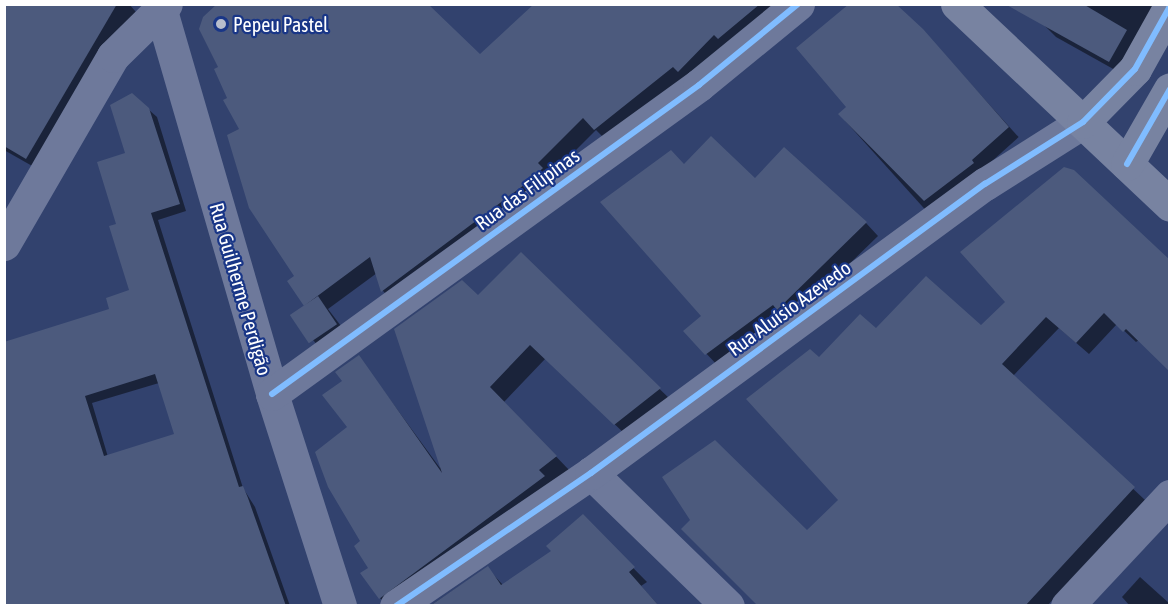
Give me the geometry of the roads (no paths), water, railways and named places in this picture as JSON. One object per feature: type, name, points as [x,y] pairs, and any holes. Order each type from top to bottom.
[{"type":"main road","points":[[957,4],[1170,205]]},
{"type":"main road","name":"Rua Aluísio Azevedo","points":[[1083,122],[1135,69],[1170,6]]},
{"type":"main road","points":[[1127,164],[1170,89]]},
{"type":"street","name":"Rua das Filipinas","points":[[272,394],[699,85],[798,4]]},
{"type":"street","name":"Rua Guilherme Perdigão","points":[[162,6],[272,394],[340,606]]},
{"type":"street","points":[[4,244],[113,56],[162,6]]},
{"type":"street","name":"Rua Aluísio Azevedo","points":[[396,606],[591,473],[986,184],[1083,122]]},
{"type":"street","points":[[591,473],[728,606]]},
{"type":"street","points":[[1067,606],[1170,496]]},
{"type":"place","name":"Pepeu Pastel","points":[[221,24]]}]
